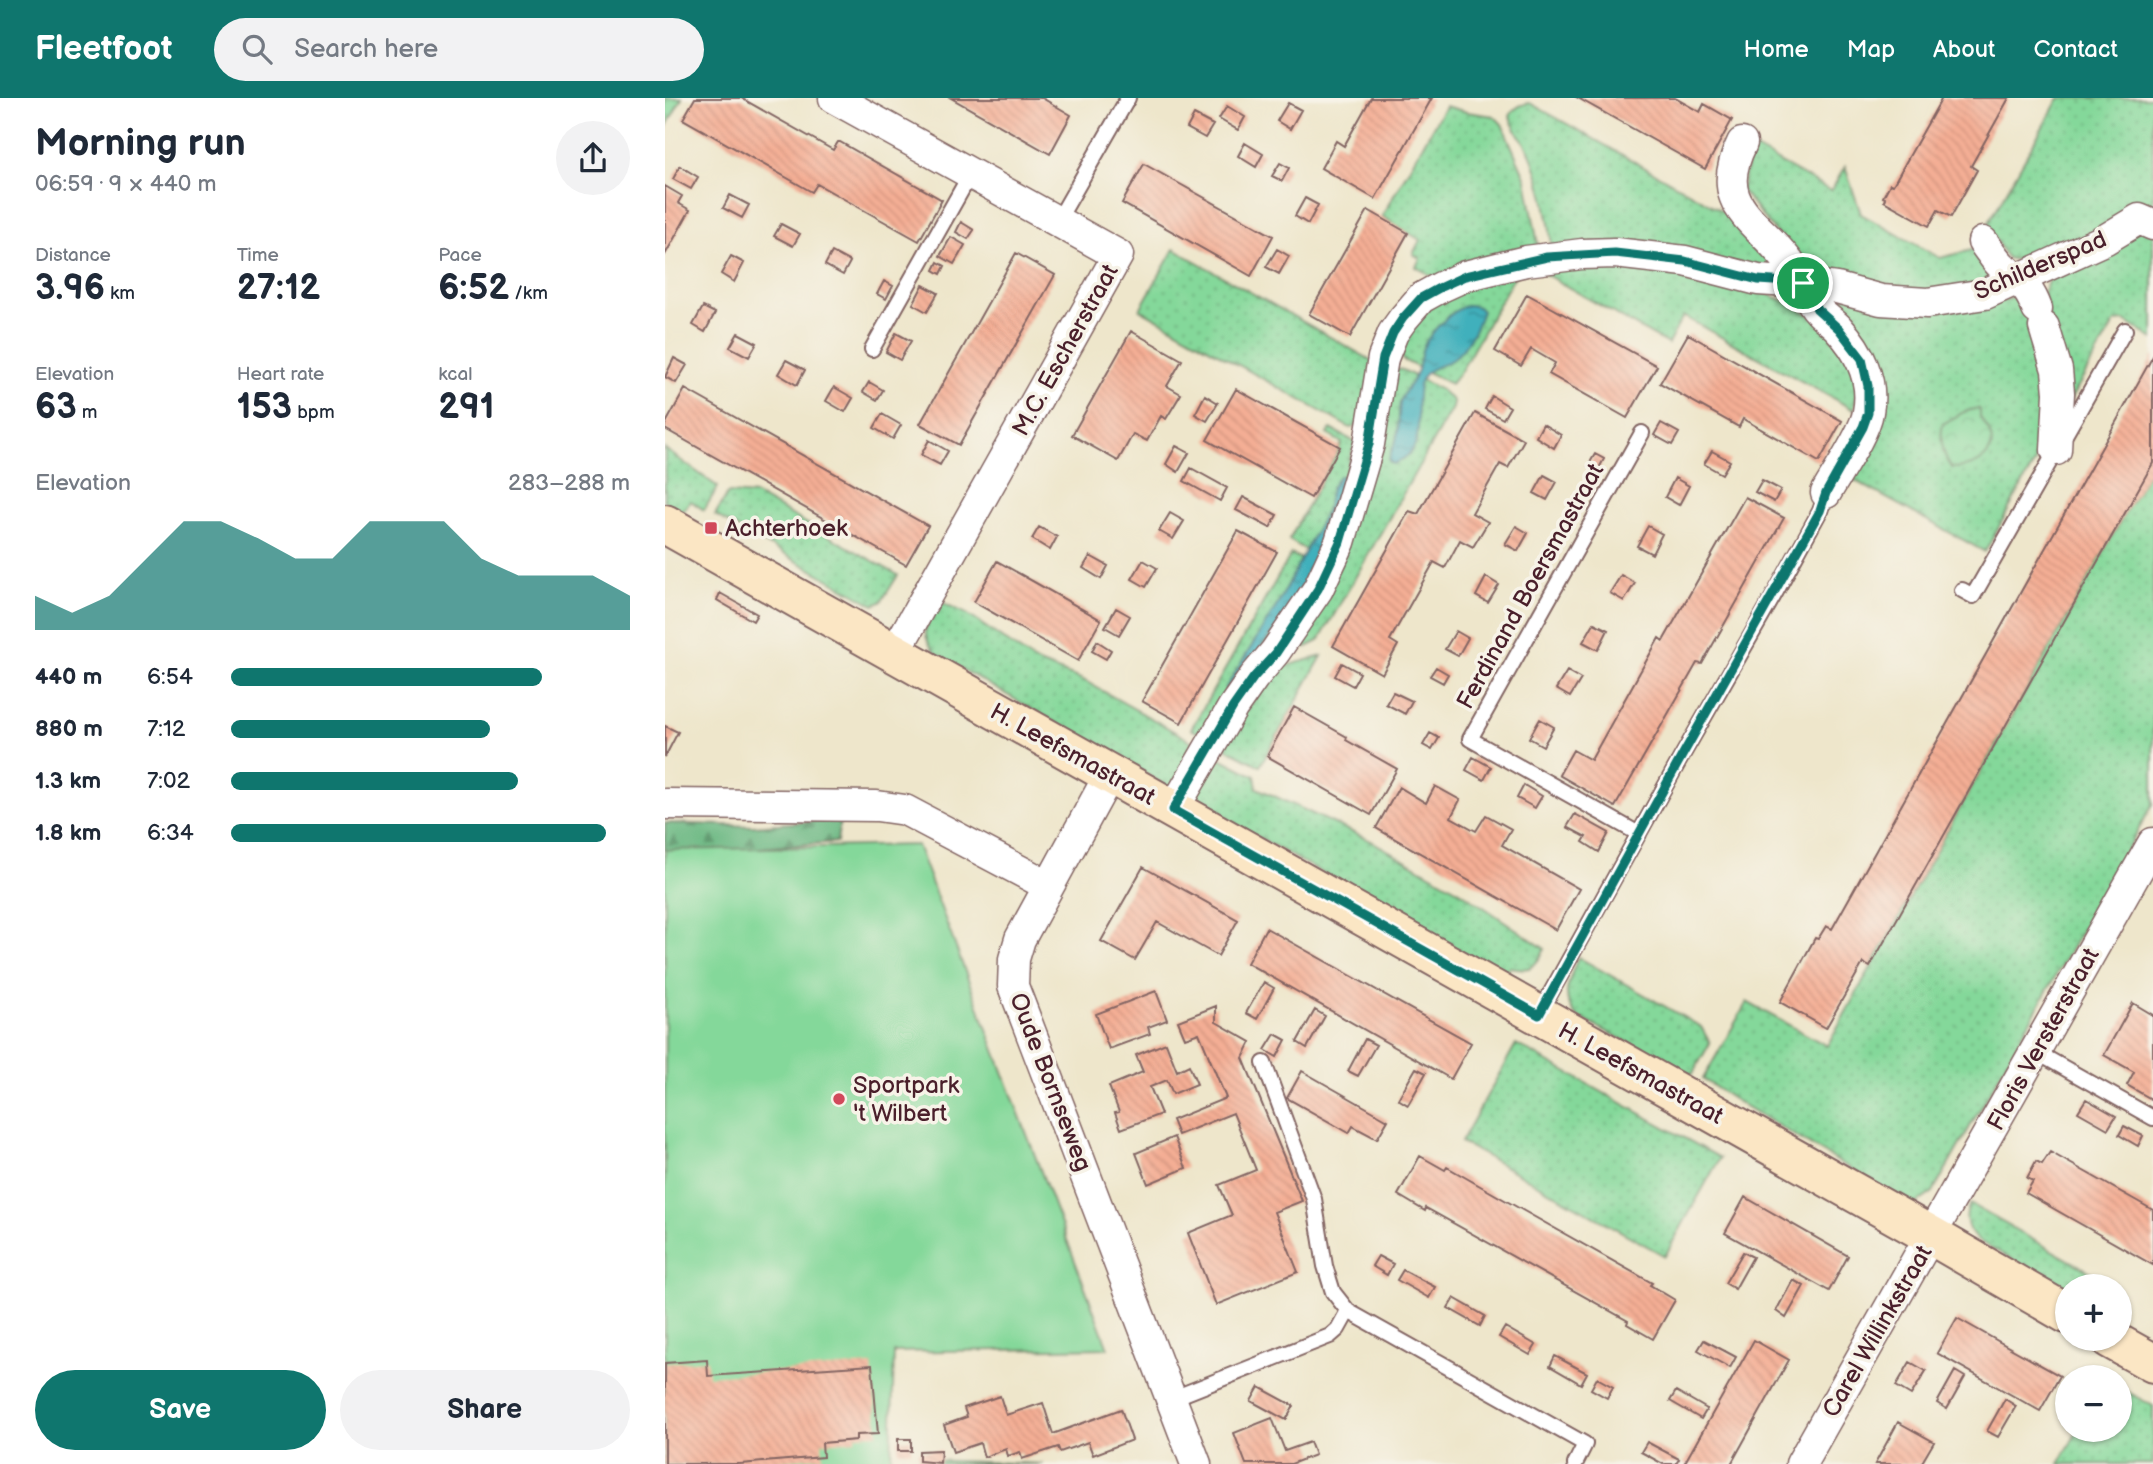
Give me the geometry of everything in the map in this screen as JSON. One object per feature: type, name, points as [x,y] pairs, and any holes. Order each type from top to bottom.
[{"type":"street","name":"M.C. Escherstraat","points":[[834,98],[1118,255],[894,654]]},
{"type":"street","points":[[1742,143],[1733,162],[1735,200],[1745,216],[1788,260],[1817,309],[1839,329],[1862,359],[1868,386],[1868,413],[1826,493]]},
{"type":"street","name":"Schilderspad","points":[[1173,810],[1233,707],[1254,677],[1276,653],[1318,589],[1340,542],[1369,444],[1383,358],[1393,333],[1421,298],[1465,276],[1547,257],[1615,253],[1685,261],[1758,280],[1837,288],[1881,300],[1927,303],[1985,294],[2106,239],[2139,219],[2153,225]]},
{"type":"street","points":[[1983,242],[2004,268],[2018,278],[2031,293],[2041,318],[2057,370],[2059,393],[2056,450]]},
{"type":"street","name":"H. Leefsmastraat","points":[[665,524],[2055,1307]]},
{"type":"street","name":"Oude Bornseweg","points":[[1110,774],[1020,939],[1014,959],[1013,986],[1196,1464]]},
{"type":"street","points":[[665,804],[877,806],[905,810],[1049,886]]},
{"type":"street","name":"Floris Versterstraat","points":[[1932,1236],[2153,843]]},
{"type":"street","name":"Carel Willinkstraat","points":[[1801,1464],[1932,1236]]},
{"type":"street","points":[[2132,1351],[2153,1363]]},
{"type":"lane","points":[[1057,222],[1128,98]]},
{"type":"lane","points":[[873,349],[970,175]]},
{"type":"lane","points":[[1962,590],[1973,596],[2125,330]]},
{"type":"lane","name":"Ferdinand Boersmastraat","points":[[1639,834],[1470,739],[1641,433]]},
{"type":"lane","points":[[1539,1015],[1820,511],[1826,493]]},
{"type":"lane","points":[[2036,1052],[2153,1118]]},
{"type":"lane","points":[[1264,1063],[1314,1199],[1325,1266],[1333,1292],[1348,1311],[1585,1444],[1575,1464]]},
{"type":"lane","points":[[1171,1399],[1330,1336],[1338,1329],[1348,1311]]},
{"type":"green space","points":[[665,98],[682,98],[665,129]]},
{"type":"green space","points":[[2059,98],[2153,98],[2153,339],[2125,321],[2115,322],[2069,402],[2043,292],[2055,275],[2032,263],[2007,258],[1987,226]]},
{"type":"green space","points":[[1530,103],[1738,220],[1778,271],[1552,247],[1545,200],[1535,166],[1510,116],[1518,107]]},
{"type":"green space","points":[[1445,106],[1494,116],[1502,124],[1526,179],[1539,250],[1437,279],[1416,267],[1420,258],[1413,254],[1420,240],[1382,216]]},
{"type":"green space","points":[[1752,147],[1831,191],[1845,167],[1861,214],[1940,258],[1976,249],[1991,272],[1988,284],[1913,296],[1846,282],[1815,267],[1785,244],[1741,190]]},
{"type":"green space","points":[[1174,249],[1376,363],[1363,425],[1350,428],[1140,309]]},
{"type":"green space","points":[[1576,263],[1727,278],[1782,300],[1823,322],[1860,373],[1854,410],[1683,316],[1668,344],[1538,270]]},
{"type":"green space","points":[[1515,275],[1451,384],[1403,360],[1398,349],[1401,337],[1445,293]]},
{"type":"green space","points":[[1829,295],[1976,308],[2020,296],[2042,340],[2052,431],[1985,552],[1850,478],[1879,383],[1873,352],[1843,315],[1827,304]]},
{"type":"green space","points":[[1396,369],[1441,390],[1453,401],[1452,408],[1319,641],[1292,650]]},
{"type":"green space","points":[[1978,408],[1980,418],[1988,428],[1991,438],[1988,454],[1974,464],[1952,468],[1943,447],[1943,424],[1964,412]]},
{"type":"green space","points":[[1331,429],[1355,442],[1320,559],[1289,540],[1342,443],[1327,434]]},
{"type":"green space","points":[[665,449],[718,487],[704,510],[691,501],[682,512],[665,502]]},
{"type":"green space","points":[[2153,463],[2153,804],[1933,1192],[1913,1206],[1703,1079],[1747,1002],[1827,1046]]},
{"type":"green space","points":[[728,493],[756,495],[898,575],[881,602],[874,605],[715,515]]},
{"type":"green space","points":[[1291,554],[1319,568],[1205,737],[1191,729]]},
{"type":"green space","points":[[937,600],[967,614],[1036,662],[1083,680],[1200,746],[1174,790],[939,656],[926,636],[929,616]]},
{"type":"green space","points":[[1322,656],[1260,766],[1220,745],[1278,668]]},
{"type":"green space","points":[[1214,755],[1255,776],[1257,788],[1371,841],[1460,891],[1545,949],[1538,961],[1523,969],[1509,967],[1505,976],[1189,798]]},
{"type":"green space","points":[[840,819],[837,842],[734,850],[665,851],[665,823],[753,826]]},
{"type":"green space","name":"Sportpark 't Wilbert","points":[[917,845],[1108,1348],[894,1352],[891,1459],[1043,1464],[665,1464],[665,850]]},
{"type":"green space","points":[[1578,957],[1701,1027],[1710,1043],[1692,1075],[1576,1016],[1567,994]]},
{"type":"green space","points":[[1516,1044],[1720,1158],[1665,1256],[1461,1142]]},
{"type":"green space","points":[[1970,1204],[2094,1274],[2055,1274],[2055,1283],[1977,1240],[1970,1232],[1967,1214]]},
{"type":"green space","points":[[2132,1394],[2153,1406],[2153,1464],[2059,1464],[2071,1442],[2132,1442]]},
{"type":"water","points":[[1469,305],[1482,311],[1474,330],[1459,354],[1430,370],[1423,377],[1418,393],[1417,439],[1413,449],[1393,464],[1389,458],[1398,432],[1400,403],[1418,370],[1423,348],[1442,322]]},
{"type":"water","points":[[1339,476],[1344,476],[1327,534],[1291,609],[1227,691],[1225,689],[1279,602],[1326,511],[1331,488]]},
{"type":"building","points":[[695,98],[741,98],[833,150],[840,142],[942,200],[919,241],[817,184],[812,192],[683,119]]},
{"type":"building","points":[[951,98],[1042,98],[1071,115],[1050,154]]},
{"type":"building","points":[[1371,98],[1432,98],[1375,199],[1321,168],[1336,141],[1344,146]]},
{"type":"building","points":[[1578,98],[1675,98],[1700,112],[1704,104],[1732,120],[1705,169]]},
{"type":"building","points":[[1942,98],[2009,98],[1971,166],[1977,170],[1951,217],[1938,210],[1929,226],[1884,201],[1883,197],[1890,184],[1893,185]]},
{"type":"building","points":[[1288,103],[1301,110],[1290,129],[1277,121]]},
{"type":"building","points":[[1227,106],[1245,117],[1238,130],[1219,119]]},
{"type":"building","points":[[1194,115],[1213,125],[1205,138],[1187,128]]},
{"type":"building","points":[[1245,143],[1263,154],[1256,167],[1238,156]]},
{"type":"building","points":[[1280,163],[1289,168],[1282,181],[1272,176]]},
{"type":"building","points":[[1144,164],[1273,236],[1251,276],[1122,203]]},
{"type":"building","points":[[680,166],[698,177],[691,189],[673,179]]},
{"type":"building","points":[[665,186],[682,196],[678,203],[690,210],[665,255]]},
{"type":"building","points":[[730,195],[749,205],[742,218],[723,208]]},
{"type":"building","points":[[1305,198],[1318,205],[1308,224],[1295,216]]},
{"type":"building","points":[[1368,210],[1408,233],[1350,337],[1309,314]]},
{"type":"building","points":[[961,222],[974,230],[968,239],[956,232]]},
{"type":"building","points":[[781,224],[800,234],[793,246],[774,236]]},
{"type":"building","points":[[951,237],[965,245],[954,264],[940,256]]},
{"type":"building","points":[[1277,249],[1289,256],[1279,274],[1266,267]]},
{"type":"building","points":[[832,252],[850,262],[843,275],[825,265]]},
{"type":"building","points":[[1016,253],[1055,275],[959,445],[920,424]]},
{"type":"building","points":[[731,256],[744,263],[734,282],[721,274]]},
{"type":"building","points":[[938,262],[945,266],[941,274],[934,270]]},
{"type":"building","points":[[884,281],[893,286],[886,299],[877,294]]},
{"type":"building","points":[[923,285],[938,293],[927,312],[913,304]]},
{"type":"building","points":[[1527,294],[1657,366],[1627,418],[1549,374],[1555,363],[1531,349],[1521,366],[1495,351]]},
{"type":"building","points":[[703,307],[715,313],[705,332],[693,325]]},
{"type":"building","points":[[1131,331],[1182,360],[1167,386],[1181,394],[1166,419],[1161,416],[1147,441],[1133,434],[1118,461],[1072,435]]},
{"type":"building","points":[[738,333],[757,343],[749,357],[730,347]]},
{"type":"building","points":[[896,333],[911,341],[900,360],[886,352]]},
{"type":"building","points":[[1688,334],[1842,421],[1819,462],[1743,419],[1739,427],[1660,383]]},
{"type":"building","points":[[2153,356],[2153,463],[1870,967],[1863,963],[1826,1028],[1780,1002],[1815,938],[1818,939],[1826,926],[1832,929]]},
{"type":"building","points":[[674,358],[687,365],[676,383],[665,377]]},
{"type":"building","points":[[786,360],[805,370],[797,385],[778,374]]},
{"type":"building","points":[[869,382],[883,390],[877,400],[863,392]]},
{"type":"building","points":[[834,387],[853,398],[845,412],[826,401]]},
{"type":"building","points":[[685,389],[928,526],[906,565],[665,429]]},
{"type":"building","points":[[1236,389],[1340,447],[1311,498],[1207,440]]},
{"type":"building","points":[[1205,395],[1218,403],[1207,421],[1195,414]]},
{"type":"building","points":[[1492,396],[1510,407],[1503,419],[1485,409]]},
{"type":"building","points":[[1475,413],[1524,440],[1508,468],[1500,464],[1472,513],[1488,522],[1473,547],[1460,540],[1445,568],[1434,562],[1390,640],[1398,645],[1382,674],[1333,646],[1409,511],[1418,514]]},
{"type":"building","points":[[882,414],[901,425],[893,439],[874,428]]},
{"type":"building","points":[[1661,423],[1679,433],[1672,445],[1654,435]]},
{"type":"building","points":[[1543,424],[1561,435],[1554,448],[1536,437]]},
{"type":"building","points":[[929,440],[948,451],[940,465],[921,455]]},
{"type":"building","points":[[1176,446],[1189,453],[1178,472],[1166,464]]},
{"type":"building","points":[[1712,451],[1730,461],[1722,474],[1704,464]]},
{"type":"building","points":[[1595,454],[1604,459],[1597,472],[1588,466]]},
{"type":"building","points":[[1191,468],[1227,488],[1220,501],[1184,481]]},
{"type":"building","points":[[1544,475],[1557,482],[1547,500],[1534,493]]},
{"type":"building","points":[[1675,478],[1689,486],[1679,505],[1665,497]]},
{"type":"building","points":[[1762,480],[1781,490],[1774,502],[1755,492]]},
{"type":"building","points":[[1243,497],[1277,515],[1270,528],[1236,510]]},
{"type":"building","points":[[1745,497],[1784,518],[1702,664],[1697,663],[1615,807],[1559,775],[1573,750],[1591,760],[1659,638],[1663,641]]},
{"type":"building","points":[[1170,513],[1184,521],[1173,539],[1159,531]]},
{"type":"building","points":[[1516,526],[1528,533],[1518,551],[1505,544]]},
{"type":"building","points":[[1648,526],[1662,534],[1652,554],[1637,546]]},
{"type":"building","points":[[1039,527],[1057,537],[1050,550],[1032,539]]},
{"type":"building","points":[[1238,531],[1277,552],[1181,723],[1142,701]]},
{"type":"building","points":[[1090,556],[1108,566],[1101,579],[1083,568]]},
{"type":"building","points":[[1143,560],[1157,568],[1146,587],[1132,579]]},
{"type":"building","points":[[997,561],[1101,620],[1078,661],[974,602]]},
{"type":"building","points":[[1621,575],[1635,583],[1624,601],[1610,593]]},
{"type":"building","points":[[1486,577],[1499,585],[1488,603],[1476,596]]},
{"type":"building","points":[[720,593],[757,614],[753,621],[717,600]]},
{"type":"building","points":[[1116,608],[1130,616],[1119,635],[1105,627]]},
{"type":"building","points":[[1594,623],[1608,630],[1598,650],[1583,642]]},
{"type":"building","points":[[1456,631],[1468,638],[1458,656],[1445,649]]},
{"type":"building","points":[[1097,641],[1111,650],[1106,659],[1092,651]]},
{"type":"building","points":[[1342,663],[1360,673],[1353,686],[1335,676]]},
{"type":"building","points":[[1436,667],[1448,674],[1443,683],[1430,676]]},
{"type":"building","points":[[1567,671],[1581,679],[1570,697],[1556,689]]},
{"type":"building","points":[[1393,692],[1412,701],[1405,714],[1386,704]]},
{"type":"building","points":[[1294,707],[1397,769],[1371,815],[1267,756]]},
{"type":"building","points":[[1540,719],[1554,727],[1543,746],[1529,738]]},
{"type":"building","points":[[665,726],[678,732],[665,757]]},
{"type":"building","points":[[1430,733],[1439,738],[1432,750],[1423,745]]},
{"type":"building","points":[[1473,757],[1491,767],[1484,780],[1466,770]]},
{"type":"building","points":[[1524,785],[1542,796],[1535,808],[1517,798]]},
{"type":"building","points":[[1435,786],[1460,800],[1451,817],[1476,831],[1486,815],[1511,829],[1502,845],[1579,889],[1556,930],[1376,828],[1399,787],[1426,803]]},
{"type":"building","points":[[1575,814],[1609,833],[1599,852],[1583,842],[1586,837],[1567,827]]},
{"type":"building","points":[[1143,867],[1238,920],[1218,956],[1157,922],[1135,960],[1101,941]]},
{"type":"building","points":[[1266,928],[1471,1043],[1451,1079],[1247,963]]},
{"type":"building","points":[[1264,982],[1274,988],[1257,1019],[1246,1013]]},
{"type":"building","points":[[1156,991],[1167,1020],[1148,1027],[1150,1034],[1109,1049],[1096,1014]]},
{"type":"building","points":[[2133,1003],[2153,1015],[2153,1100],[2127,1085],[2134,1072],[2104,1055]]},
{"type":"building","points":[[1216,1006],[1216,1022],[1251,1042],[1243,1058],[1302,1201],[1274,1212],[1298,1272],[1216,1305],[1188,1233],[1232,1215],[1219,1185],[1256,1170],[1233,1113],[1178,1135],[1172,1120],[1226,1098],[1199,1033],[1185,1038],[1178,1021]]},
{"type":"building","points":[[1315,1010],[1325,1016],[1307,1048],[1297,1042]]},
{"type":"building","points":[[1275,1034],[1286,1040],[1277,1057],[1265,1050]]},
{"type":"building","points":[[1365,1039],[1376,1045],[1358,1076],[1348,1071]]},
{"type":"building","points":[[1166,1043],[1177,1071],[1189,1065],[1197,1084],[1173,1094],[1167,1080],[1150,1087],[1161,1114],[1121,1129],[1115,1113],[1119,1112],[1109,1086],[1143,1072],[1136,1055]]},
{"type":"building","points":[[1416,1068],[1426,1073],[1408,1105],[1398,1099]]},
{"type":"building","points":[[1302,1071],[1388,1120],[1377,1139],[1353,1126],[1349,1133],[1287,1098]]},
{"type":"building","points":[[2086,1099],[2116,1116],[2108,1129],[2078,1112]]},
{"type":"building","points":[[2124,1126],[2143,1136],[2138,1146],[2119,1135]]},
{"type":"building","points":[[1174,1137],[1186,1168],[1148,1184],[1136,1153]]},
{"type":"building","points":[[2050,1152],[2153,1210],[2153,1265],[2026,1193],[2033,1181],[2027,1178],[2036,1161],[2042,1164]]},
{"type":"building","points":[[1420,1156],[1445,1170],[1447,1167],[1652,1283],[1650,1285],[1675,1300],[1653,1339],[1627,1324],[1628,1321],[1398,1195]]},
{"type":"building","points":[[1745,1197],[1848,1256],[1829,1291],[1725,1233]]},
{"type":"building","points":[[1743,1252],[1753,1257],[1735,1289],[1725,1283]]},
{"type":"building","points":[[1378,1256],[1393,1264],[1387,1275],[1372,1266]]},
{"type":"building","points":[[1403,1270],[1435,1287],[1429,1298],[1397,1280]]},
{"type":"building","points":[[1793,1280],[1804,1286],[1786,1318],[1776,1311]]},
{"type":"building","points":[[1454,1298],[1485,1316],[1480,1326],[1448,1308]]},
{"type":"building","points":[[1957,1318],[2055,1373],[2055,1385],[2040,1411],[1937,1353]]},
{"type":"building","points":[[1505,1327],[1536,1345],[1530,1355],[1499,1337]]},
{"type":"building","points":[[1704,1340],[1736,1357],[1730,1368],[1698,1350]]},
{"type":"building","points":[[1754,1340],[1789,1360],[1731,1464],[1684,1464]]},
{"type":"building","points":[[1555,1356],[1587,1373],[1581,1384],[1550,1366]]},
{"type":"building","points":[[707,1360],[708,1376],[872,1365],[878,1434],[856,1435],[856,1440],[822,1443],[823,1457],[740,1464],[665,1464],[665,1363]]},
{"type":"building","points":[[1910,1362],[1926,1371],[1911,1395],[1896,1386]]},
{"type":"building","points":[[1955,1371],[1965,1377],[1947,1409],[1937,1403]]},
{"type":"building","points":[[1597,1378],[1613,1387],[1607,1398],[1591,1389]]},
{"type":"building","points":[[1259,1387],[1294,1406],[1286,1420],[1251,1401]]},
{"type":"building","points":[[1676,1391],[1707,1409],[1701,1419],[1670,1401]]},
{"type":"building","points":[[1000,1396],[1006,1415],[1043,1403],[1053,1434],[1121,1409],[1132,1440],[1093,1455],[1088,1442],[1060,1452],[1058,1447],[1022,1459],[1020,1452],[1008,1456],[1006,1449],[984,1457],[980,1443],[953,1452],[944,1425],[967,1417],[964,1408]]},
{"type":"building","points":[[2005,1399],[2016,1406],[1998,1437],[1987,1431]]},
{"type":"building","points":[[1272,1418],[1285,1451],[1310,1442],[1315,1455],[1291,1464],[1246,1464],[1234,1433]]},
{"type":"building","points":[[1898,1422],[1934,1442],[1921,1464],[1875,1464]]},
{"type":"building","points":[[898,1439],[911,1439],[911,1451],[898,1451]]},
{"type":"building","points":[[1647,1442],[1679,1459],[1676,1464],[1663,1464],[1641,1452]]},
{"type":"building","points":[[941,1450],[940,1463],[919,1461],[919,1451]]},
{"type":"place","name":"Achterhoek","points":[[711,528]]},
{"type":"place","name":"Sportpark 't Wilbert","points":[[839,1099]]},
{"type":"route","points":[[1581,254],[1651,256],[1685,261],[1758,280],[1803,283],[1817,309],[1839,329],[1862,359],[1868,386],[1868,413],[1863,427],[1773,597],[1539,1015],[1173,810],[1233,707],[1254,677],[1276,653],[1318,589],[1340,542],[1369,444],[1383,358],[1393,333],[1421,298],[1465,276],[1547,257],[1581,254]]}]
